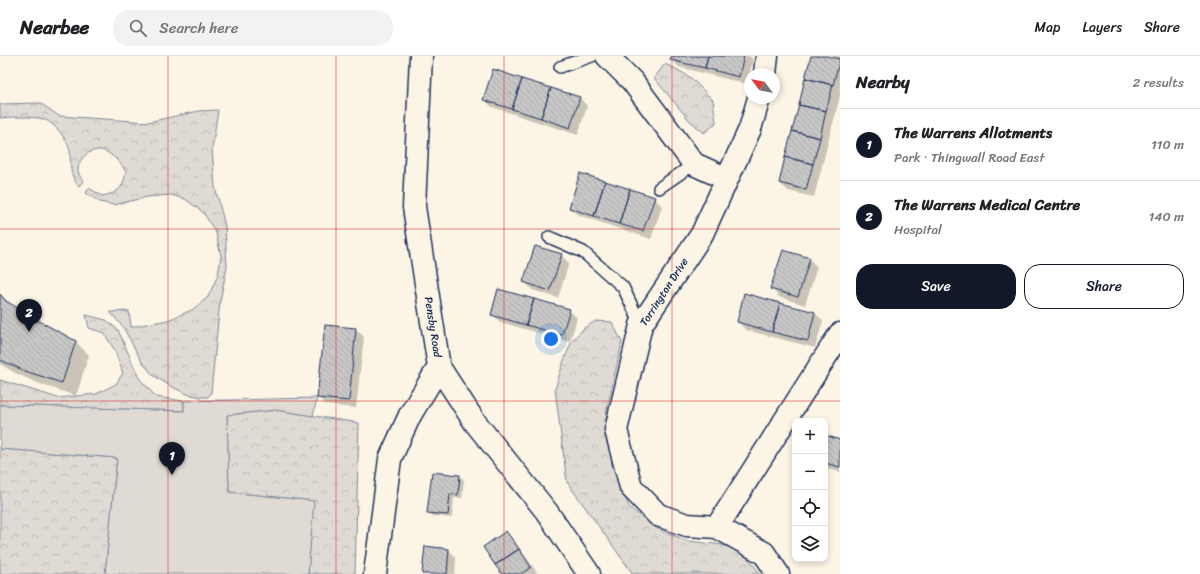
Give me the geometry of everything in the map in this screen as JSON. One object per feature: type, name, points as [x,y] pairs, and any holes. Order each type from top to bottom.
[{"type":"street","name":"Pensby Road","points":[[421,56],[414,207],[439,367],[474,421],[547,512],[589,574]]},
{"type":"street","points":[[607,56],[633,82],[694,164],[727,179]]},
{"type":"street","points":[[766,68],[767,56]]},
{"type":"street","name":"Torrington Drive","points":[[757,104],[750,129],[702,234],[641,325],[616,430],[631,487],[658,515],[687,525],[717,527],[764,553],[778,574]]},
{"type":"street","points":[[717,527],[840,334]]},
{"type":"street","points":[[375,574],[390,460],[410,415],[439,367]]},
{"type":"lane","points":[[560,67],[592,56]]},
{"type":"lane","points":[[659,188],[694,164]]},
{"type":"lane","points":[[549,237],[583,252],[623,287],[641,325]]},
{"type":"green space","points":[[665,64],[691,78],[713,100],[716,123],[704,133],[689,120],[654,78]]},
{"type":"green space","points":[[40,103],[59,116],[148,122],[199,111],[218,110],[212,149],[215,187],[225,226],[227,267],[220,301],[211,393],[208,397],[187,394],[170,386],[153,375],[142,362],[123,327],[110,312],[129,311],[131,327],[168,320],[192,310],[208,297],[218,275],[221,256],[216,233],[203,212],[185,199],[171,195],[147,197],[114,205],[100,202],[86,193],[89,188],[102,196],[116,191],[122,186],[126,172],[122,165],[109,153],[101,150],[93,151],[85,155],[80,162],[78,171],[83,181],[79,186],[72,174],[70,152],[67,143],[60,132],[52,124],[43,119],[34,117],[0,118],[0,104]]},
{"type":"green space","points":[[86,315],[106,320],[118,330],[139,378],[156,397],[184,401],[184,411],[0,405],[0,380],[58,398],[96,394],[116,384],[123,373],[114,349],[104,333],[89,328]]},
{"type":"green space","points":[[596,321],[612,322],[622,342],[606,414],[612,465],[629,507],[656,528],[688,541],[723,545],[741,550],[761,574],[633,574],[567,482],[555,389],[572,341],[584,328]]},
{"type":"green space","points":[[317,398],[313,416],[276,410],[227,415],[229,492],[314,501],[308,574],[105,574],[117,458],[0,449],[0,405],[184,411],[184,401]]},
{"type":"green space","points":[[276,410],[359,423],[355,574],[308,574],[313,501],[229,492],[227,415]]},
{"type":"green space","points":[[0,449],[117,458],[105,574],[0,574]]},
{"type":"building","points":[[671,56],[708,56],[705,68],[670,60]]},
{"type":"building","points":[[708,56],[744,56],[739,77],[705,68]]},
{"type":"building","points":[[811,56],[827,56],[840,59],[833,85],[805,78]]},
{"type":"building","points":[[493,69],[522,79],[512,109],[483,100]]},
{"type":"building","points":[[805,78],[833,85],[826,111],[799,105]]},
{"type":"building","points":[[522,79],[551,88],[541,118],[512,109]]},
{"type":"building","points":[[551,88],[580,97],[570,128],[541,118]]},
{"type":"building","points":[[799,105],[826,111],[820,138],[792,131]]},
{"type":"building","points":[[792,131],[820,138],[813,164],[785,157]]},
{"type":"building","points":[[785,157],[813,164],[806,190],[779,183]]},
{"type":"building","points":[[580,173],[605,181],[594,216],[569,208]]},
{"type":"building","points":[[605,181],[630,189],[619,224],[594,216]]},
{"type":"building","points":[[630,189],[655,197],[643,231],[619,224]]},
{"type":"building","points":[[535,246],[562,254],[550,291],[523,282]]},
{"type":"building","points":[[783,250],[810,258],[798,297],[770,289]]},
{"type":"building","points":[[498,289],[534,299],[526,325],[491,315]]},
{"type":"building","points":[[744,293],[780,303],[772,332],[737,322]]},
{"type":"building","points":[[0,294],[6,301],[76,341],[62,383],[25,371],[0,360]]},
{"type":"building","points":[[534,299],[570,309],[562,335],[526,325]]},
{"type":"building","points":[[780,303],[815,312],[808,341],[772,332]]},
{"type":"building","points":[[325,325],[356,328],[349,401],[317,398]]},
{"type":"building","points":[[828,436],[840,440],[840,467],[828,464]]},
{"type":"building","points":[[432,472],[460,475],[458,495],[450,494],[448,515],[427,513]]},
{"type":"building","points":[[506,531],[519,549],[495,565],[483,547]]},
{"type":"building","points":[[425,546],[449,549],[447,574],[422,574]]},
{"type":"building","points":[[519,549],[531,567],[521,574],[502,574],[495,565]]},
{"type":"place","name":"The Warrens Medical Centre","points":[[29,332]]},
{"type":"place","name":"The Warrens Allotments","points":[[172,475]]}]
